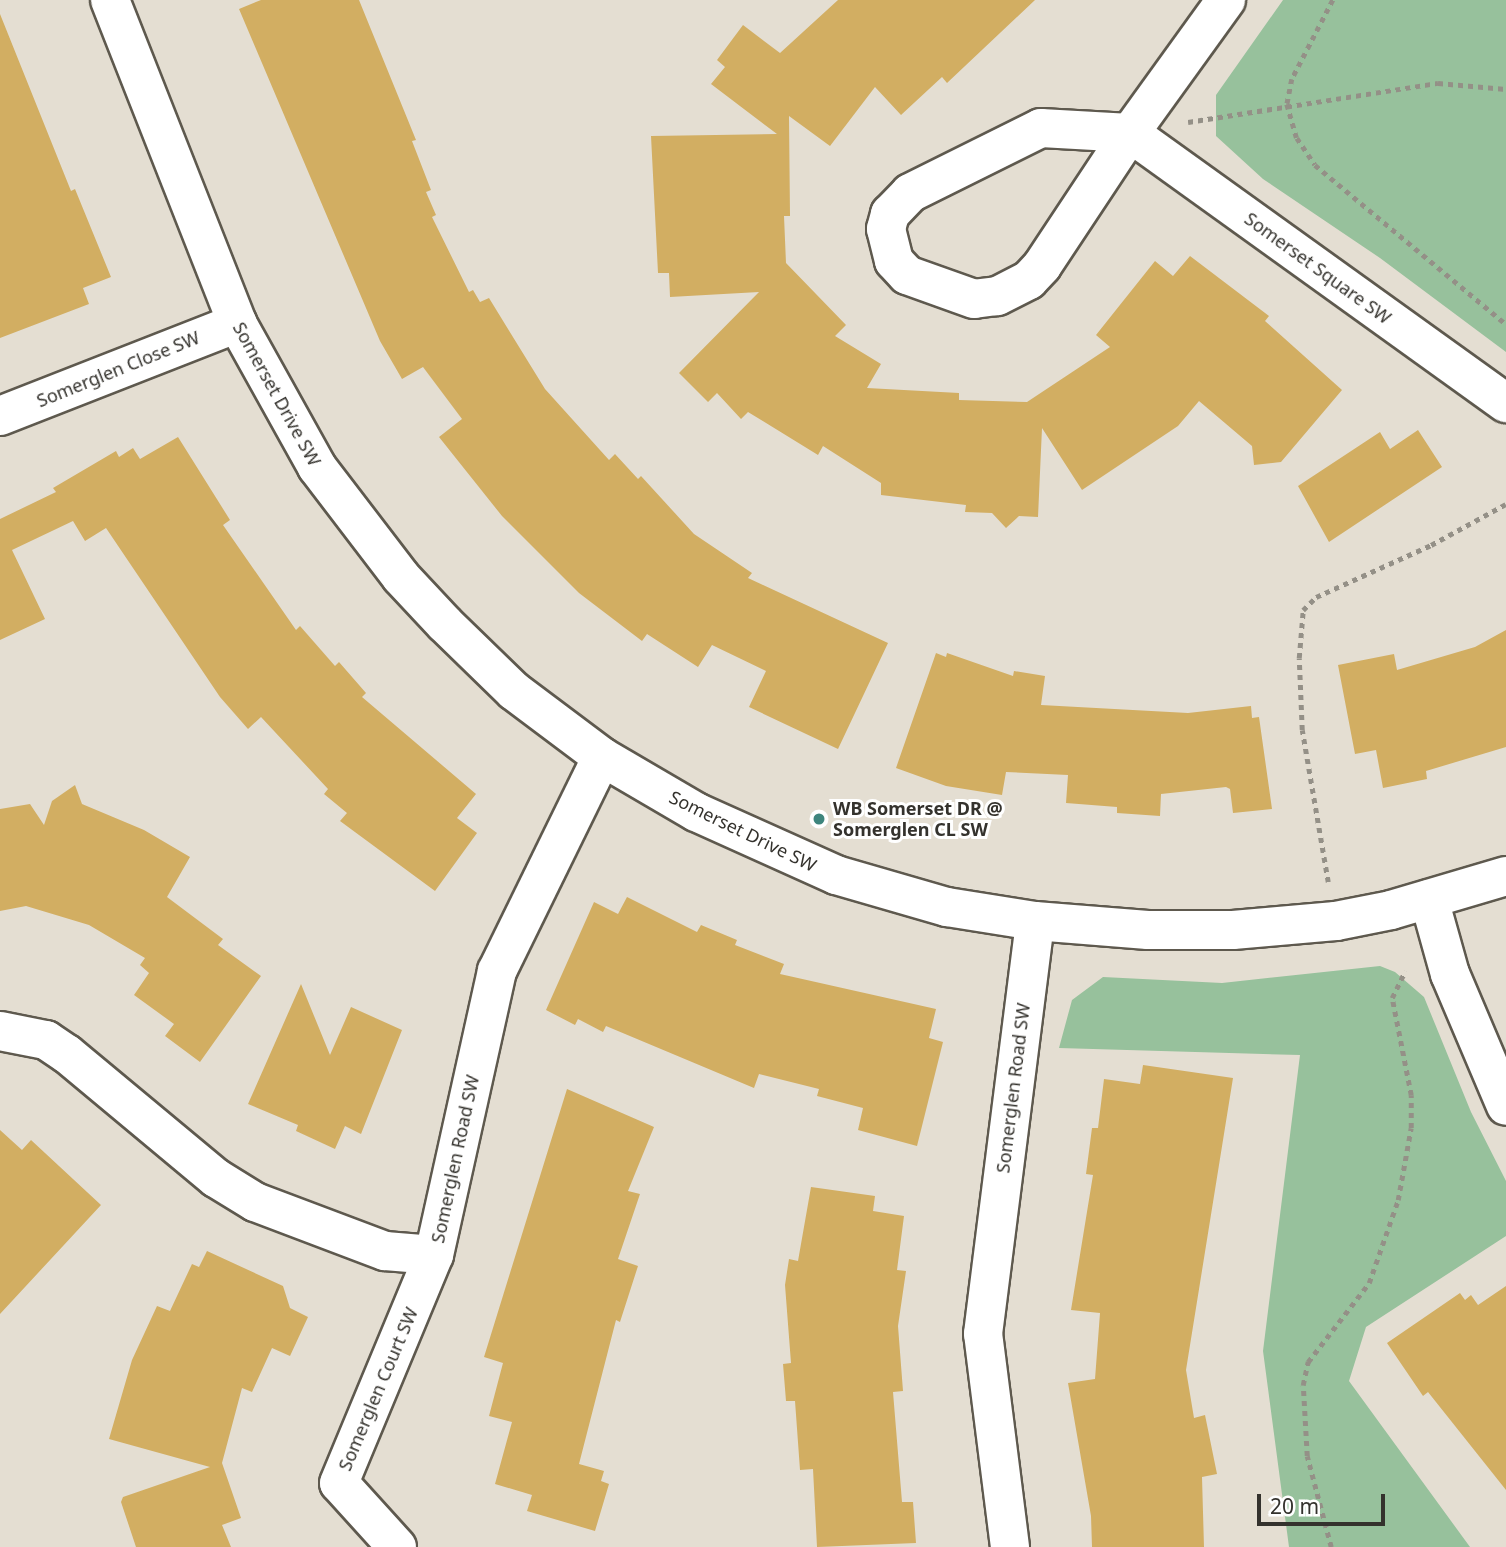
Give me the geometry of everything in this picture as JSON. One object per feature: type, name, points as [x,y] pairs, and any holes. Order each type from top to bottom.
[{"type":"street","name":"Somerset Drive SW","points":[[110,0],[237,323],[317,467],[401,577],[514,691],[603,757],[696,812],[836,876],[947,906],[1035,921],[1160,930],[1336,921],[1391,910],[1506,876]]},
{"type":"street","points":[[1130,133],[1041,128],[910,193],[890,215],[886,229],[894,261],[907,275],[974,299],[1013,290],[1042,266],[1130,133],[1226,0]]},
{"type":"street","name":"Somerset Square SW","points":[[1130,133],[1506,402]]},
{"type":"street","name":"Somerglen Close SW","points":[[0,416],[237,323]]},
{"type":"street","name":"Somerglen Road SW","points":[[0,1031],[46,1040],[67,1054],[216,1178],[255,1202],[385,1251],[434,1255],[497,971],[603,757]]},
{"type":"street","points":[[1429,899],[1450,974],[1506,1106]]},
{"type":"street","name":"Somerglen Road SW","points":[[1010,1547],[983,1334],[1035,921]]},
{"type":"street","name":"Somerglen Court SW","points":[[397,1547],[339,1483],[434,1255]]},
{"type":"path","points":[[1333,0],[1303,51],[1287,104],[1297,138],[1315,165],[1506,324]]},
{"type":"path","points":[[1130,133],[1287,104],[1438,83],[1506,89]]},
{"type":"path","points":[[1336,921],[1303,730],[1299,658],[1303,610],[1316,597],[1431,545],[1506,504]]},
{"type":"path","points":[[1331,1547],[1307,1456],[1303,1385],[1308,1362],[1369,1283],[1398,1200],[1411,1128],[1411,1095],[1393,1018],[1392,998],[1407,967],[1391,910]]},
{"type":"green space","points":[[1283,0],[1506,0],[1506,352],[1380,258],[1263,179],[1216,136],[1216,95]]},
{"type":"green space","points":[[1380,966],[1395,972],[1424,997],[1471,1112],[1506,1181],[1506,1236],[1366,1327],[1349,1381],[1470,1547],[1289,1547],[1263,1351],[1300,1055],[1059,1048],[1072,1000],[1103,977],[1222,983]]},
{"type":"building","points":[[261,0],[359,0],[416,140],[412,141],[431,190],[426,192],[436,215],[432,217],[469,292],[473,290],[480,302],[489,298],[545,389],[609,460],[615,454],[638,479],[641,476],[694,534],[752,573],[748,578],[888,643],[838,749],[749,707],[766,671],[712,645],[698,667],[647,634],[642,641],[579,593],[502,516],[439,437],[462,419],[423,367],[402,379],[380,341],[239,9]]},
{"type":"building","points":[[838,0],[1035,0],[947,83],[942,77],[901,115],[875,87],[830,146],[789,116],[790,216],[784,216],[786,263],[846,325],[835,336],[881,364],[867,388],[959,393],[959,400],[1027,402],[1110,347],[1096,335],[1155,261],[1173,276],[1190,256],[1269,316],[1265,321],[1342,390],[1281,462],[1254,465],[1252,446],[1199,401],[1178,426],[1082,490],[1042,428],[1038,517],[1019,516],[1006,528],[992,513],[965,512],[966,505],[881,495],[881,483],[823,446],[818,455],[748,412],[741,419],[717,393],[708,402],[679,373],[759,292],[670,297],[669,273],[658,273],[651,136],[777,134],[711,84],[725,67],[717,60],[743,25],[780,53]]},
{"type":"building","points":[[0,14],[71,191],[75,189],[111,277],[83,288],[89,304],[0,338]]},
{"type":"building","points":[[1418,430],[1442,467],[1329,542],[1298,486],[1380,432],[1390,449]]},
{"type":"building","points":[[178,437],[230,520],[223,525],[296,630],[300,626],[335,666],[339,662],[366,693],[362,697],[476,794],[457,818],[477,833],[435,891],[340,821],[347,813],[324,794],[328,789],[261,717],[248,729],[220,697],[106,528],[85,541],[73,521],[12,550],[45,619],[0,640],[0,519],[56,492],[53,488],[116,451],[119,457],[133,448],[140,459]]},
{"type":"building","points":[[1506,630],[1506,747],[1426,771],[1427,779],[1383,788],[1376,750],[1355,754],[1338,665],[1394,654],[1397,670],[1475,647]]},
{"type":"building","points":[[936,653],[946,657],[947,653],[1013,676],[1014,671],[1045,676],[1041,705],[1188,713],[1251,706],[1252,718],[1259,717],[1272,809],[1233,813],[1230,789],[1226,787],[1161,794],[1160,816],[1117,813],[1117,807],[1066,803],[1068,775],[1006,772],[1002,795],[946,786],[896,768]]},
{"type":"building","points":[[75,785],[82,804],[144,830],[190,857],[167,897],[223,939],[218,945],[261,976],[200,1062],[165,1036],[174,1024],[134,995],[149,973],[140,965],[145,958],[89,925],[26,906],[0,911],[0,809],[30,804],[44,825],[52,801]]},
{"type":"building","points":[[627,897],[697,932],[701,925],[737,940],[735,945],[784,964],[780,974],[936,1009],[929,1038],[943,1042],[917,1146],[858,1130],[863,1108],[817,1096],[819,1089],[759,1074],[754,1088],[606,1026],[603,1032],[578,1019],[575,1025],[546,1010],[594,902],[618,914]]},
{"type":"building","points":[[301,984],[330,1055],[351,1007],[402,1030],[361,1134],[345,1126],[335,1149],[296,1131],[298,1125],[248,1104]]},
{"type":"building","points":[[1143,1065],[1233,1078],[1186,1370],[1194,1418],[1205,1415],[1217,1474],[1202,1477],[1204,1547],[1092,1547],[1091,1516],[1068,1383],[1095,1379],[1100,1313],[1071,1310],[1093,1175],[1086,1174],[1092,1128],[1098,1128],[1104,1079],[1140,1084]]},
{"type":"building","points":[[567,1089],[654,1127],[628,1191],[640,1194],[618,1259],[638,1266],[620,1322],[616,1320],[579,1464],[604,1471],[601,1481],[609,1484],[595,1531],[527,1511],[532,1495],[495,1484],[512,1422],[489,1416],[503,1363],[484,1357]]},
{"type":"building","points":[[0,1130],[22,1150],[31,1140],[101,1205],[0,1314]]},
{"type":"building","points":[[811,1187],[875,1196],[873,1211],[904,1216],[897,1270],[906,1271],[898,1326],[903,1391],[893,1392],[902,1502],[913,1502],[916,1543],[817,1547],[813,1469],[800,1470],[795,1401],[786,1401],[783,1364],[791,1363],[785,1285],[789,1259],[798,1261]]},
{"type":"building","points":[[207,1251],[283,1286],[290,1308],[308,1317],[290,1356],[272,1348],[252,1392],[242,1388],[222,1463],[241,1518],[222,1525],[231,1547],[136,1547],[121,1502],[123,1497],[210,1467],[109,1439],[132,1360],[157,1306],[170,1311],[192,1264],[199,1267]]},
{"type":"building","points":[[1506,1286],[1506,1490],[1428,1392],[1423,1396],[1387,1343],[1460,1293],[1465,1300],[1471,1295],[1478,1305]]},
{"type":"place","name":"WB Somerset DR @ Somerglen CL SW","points":[[819,819]]}]
